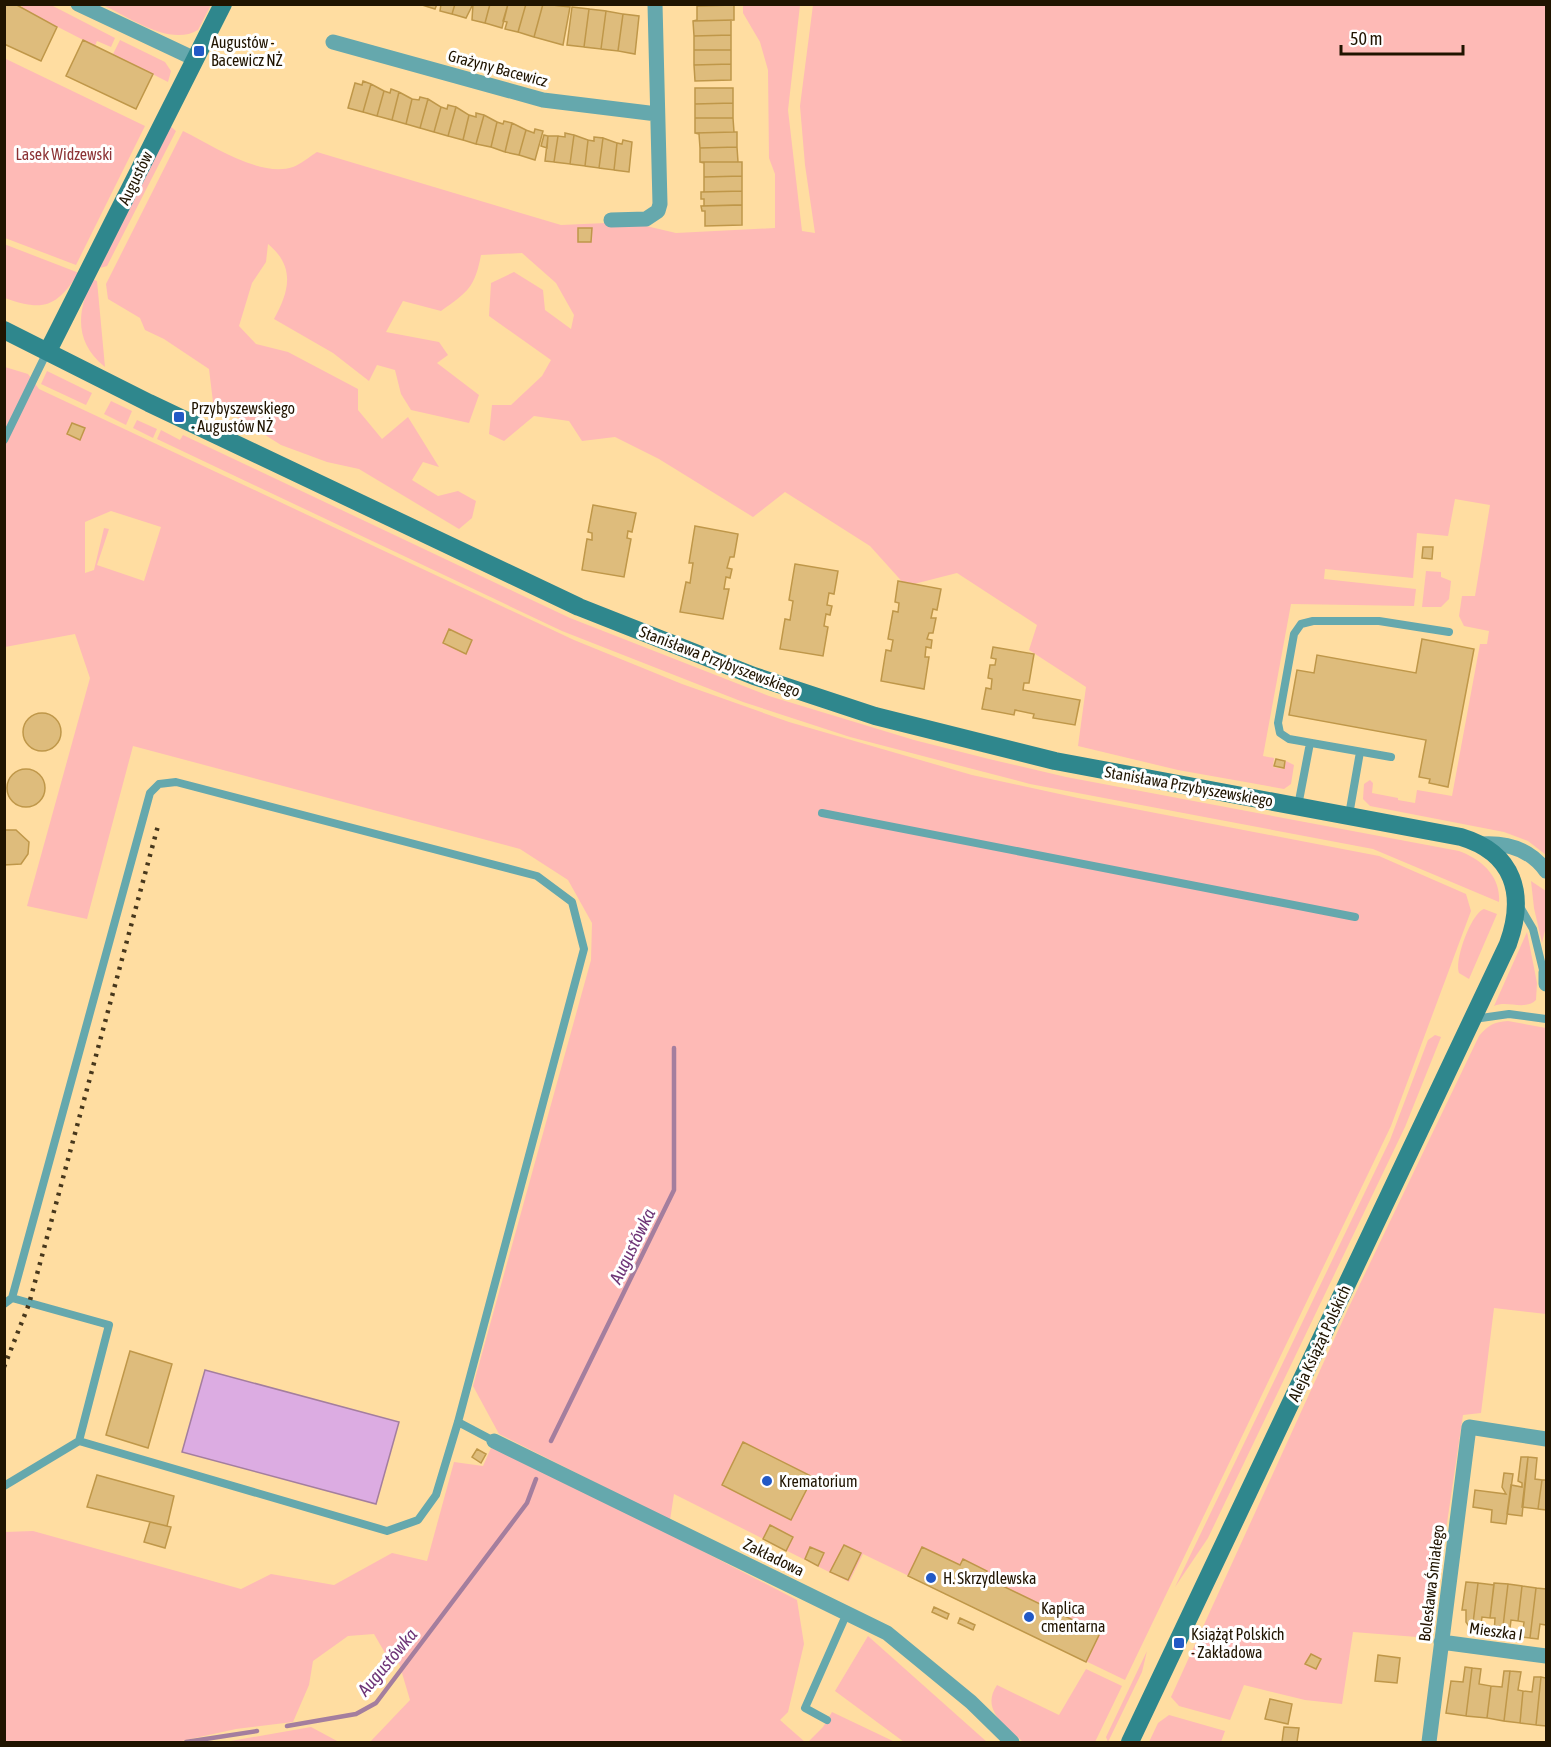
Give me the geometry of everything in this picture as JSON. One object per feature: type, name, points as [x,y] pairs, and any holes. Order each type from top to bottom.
[{"type":"street","points":[[78,4],[195,59]]},
{"type":"street","name":"Augustów","points":[[48,351],[223,4]]},
{"type":"street","points":[[611,220],[646,219],[658,211],[655,4]]},
{"type":"street","name":"Grażyny Bacewicz","points":[[333,42],[543,100],[657,114]]},
{"type":"street","name":"Stanisława Przybyszewskiego","points":[[6,329],[149,403],[579,607],[754,676],[875,716],[994,747],[1096,769],[1461,837],[1480,844],[1497,855],[1508,870],[1516,901],[1508,944]]},
{"type":"street","name":"Stanisława Przybyszewskiego","points":[[1480,844],[1496,842],[1515,846],[1537,860],[1546,871]]},
{"type":"street","name":"Aleja Książąt Polskich","points":[[1130,1743],[1508,944]]},
{"type":"street","name":"Bolesława Śmiałego","points":[[1429,1743],[1469,1427],[1546,1439]]},
{"type":"street","name":"Zakładowa","points":[[494,1441],[887,1633],[971,1702],[1012,1743]]},
{"type":"street","name":"Mieszka I","points":[[1441,1642],[1546,1656]]},
{"type":"lane","points":[[4,440],[48,351]]},
{"type":"lane","points":[[1391,757],[1284,737],[1278,728],[1294,634],[1301,624],[1313,621],[1379,621],[1449,632]]},
{"type":"lane","points":[[1298,807],[1310,742]]},
{"type":"lane","points":[[1349,816],[1360,752]]},
{"type":"lane","points":[[4,1304],[12,1298],[150,793],[159,784],[176,782],[537,876],[572,902],[584,950],[458,1422],[436,1495],[418,1520],[387,1531],[79,1441]]},
{"type":"lane","points":[[822,813],[1355,917]]},
{"type":"lane","points":[[1516,901],[1528,916],[1533,929],[1546,979]]},
{"type":"lane","points":[[1473,1019],[1509,1014],[1546,1019]]},
{"type":"lane","points":[[4,1486],[79,1441],[109,1326],[12,1298]]},
{"type":"lane","points":[[458,1422],[494,1441]]},
{"type":"lane","points":[[828,1720],[805,1708],[847,1613]]},
{"type":"green space","points":[[23,5],[53,6],[115,38],[111,47],[97,41],[95,46],[21,8]]},
{"type":"green space","points":[[103,5],[211,5],[198,30],[175,35],[162,33],[137,23]]},
{"type":"green space","points":[[743,5],[800,5],[788,110],[802,231],[815,233],[805,165],[800,106],[813,5],[1546,5],[1546,855],[1528,841],[1504,832],[1370,806],[1363,799],[1364,784],[1370,780],[1373,783],[1372,793],[1398,798],[1398,800],[1415,803],[1417,790],[1452,796],[1480,644],[1487,644],[1489,631],[1464,626],[1459,616],[1462,596],[1475,596],[1490,505],[1455,499],[1448,536],[1417,533],[1413,578],[1325,569],[1324,579],[1416,589],[1414,606],[1291,604],[1263,756],[1274,758],[1273,767],[1284,769],[1286,761],[1294,765],[1291,784],[1284,789],[1178,770],[1078,746],[1086,687],[1029,650],[1037,625],[957,573],[906,586],[870,546],[785,492],[753,517],[659,459],[615,437],[582,441],[569,421],[534,416],[504,441],[489,434],[492,405],[511,405],[542,376],[551,360],[489,316],[491,283],[514,272],[543,290],[545,310],[571,329],[574,315],[556,283],[522,253],[481,255],[473,282],[458,299],[441,311],[403,301],[386,332],[439,342],[448,355],[437,363],[479,395],[469,423],[411,410],[401,394],[395,370],[377,365],[369,381],[333,353],[274,319],[283,299],[287,280],[283,262],[268,244],[266,262],[252,283],[239,326],[256,344],[288,352],[358,389],[358,410],[382,439],[408,417],[439,467],[423,462],[412,480],[438,496],[458,491],[476,501],[472,518],[459,529],[359,469],[327,462],[281,445],[213,402],[209,369],[164,339],[145,330],[140,318],[108,299],[106,284],[183,131],[236,158],[266,168],[293,167],[317,152],[561,225],[629,222],[676,233],[775,228],[775,174],[769,158],[768,70],[760,42],[743,13]]},
{"type":"green space","points":[[120,40],[165,62],[171,71],[168,82],[113,54]]},
{"type":"green space","name":"Lasek Widzewski","points":[[4,58],[145,126],[76,265],[5,238]]},
{"type":"green space","points":[[170,126],[176,131],[107,266],[100,268]]},
{"type":"green space","points":[[4,244],[79,273],[56,300],[48,304],[30,305],[5,298]]},
{"type":"green space","points":[[92,279],[97,281],[105,367],[88,347],[81,326],[83,303]]},
{"type":"green space","points":[[5,367],[28,374],[39,389],[574,640],[682,684],[789,722],[972,775],[1078,798],[1379,856],[1466,894],[1471,911],[1391,1126],[1125,1680],[863,1554],[849,1582],[674,1494],[670,1520],[499,1434],[473,1386],[591,960],[592,923],[568,880],[520,849],[133,746],[87,919],[27,906],[90,678],[75,634],[5,647]],"holes":[[[111,511],[161,527],[144,581],[97,565],[109,529],[104,528],[94,570],[85,573],[85,522]]]},
{"type":"green space","points":[[47,371],[92,393],[86,405],[41,384]]},
{"type":"green space","points":[[111,401],[132,411],[126,425],[104,414]]},
{"type":"green space","points":[[137,420],[157,429],[153,438],[133,428]]},
{"type":"green space","points":[[161,430],[180,440],[183,435],[570,618],[769,696],[914,740],[1066,777],[1459,851],[1475,859],[1488,870],[1497,884],[1499,902],[1373,849],[1030,784],[850,737],[743,702],[562,631],[157,439]]},
{"type":"green space","points":[[1426,571],[1441,572],[1441,577],[1451,581],[1449,599],[1441,607],[1422,607]]},
{"type":"green space","points":[[1531,881],[1546,891],[1546,926],[1542,943],[1534,908]]},
{"type":"green space","points":[[1484,909],[1497,914],[1469,979],[1459,973],[1459,958],[1469,928],[1479,912]]},
{"type":"green space","points":[[1527,932],[1537,983],[1536,1000],[1527,1005],[1499,1004],[1494,1006]]},
{"type":"green space","points":[[1508,1021],[1546,1028],[1546,1314],[1494,1308],[1481,1413],[1463,1415],[1430,1638],[1353,1632],[1342,1704],[1305,1700],[1244,1685],[1230,1720],[1179,1706],[1171,1697],[1347,1311],[1479,1036],[1492,1025]]},
{"type":"green space","points":[[1435,1035],[1441,1037],[1405,1127],[1208,1538],[1175,1587],[1390,1140],[1428,1040]]},
{"type":"green space","points":[[491,1448],[550,1472],[797,1600],[804,1644],[788,1712],[780,1720],[805,1742],[370,1742],[410,1700],[399,1663],[392,1665],[374,1634],[348,1636],[313,1661],[309,1685],[293,1722],[236,1729],[177,1742],[5,1742],[5,1532],[33,1531],[241,1589],[271,1574],[334,1585],[392,1553],[427,1561],[454,1462],[483,1466]]},
{"type":"green space","points":[[868,1636],[987,1742],[904,1742],[835,1691]]},
{"type":"green space","points":[[1147,1651],[1142,1672],[1108,1742],[1106,1737]]},
{"type":"green space","points":[[1086,1669],[1122,1686],[1095,1742],[1023,1742],[1003,1724],[993,1710],[993,1694],[997,1685],[1059,1715]]},
{"type":"green space","points":[[832,1712],[895,1742],[808,1742],[823,1727]]},
{"type":"green space","points":[[1169,1715],[1225,1731],[1221,1742],[1149,1742],[1158,1723]]},
{"type":"green space","points":[[311,1727],[339,1742],[225,1742]]},
{"type":"shaded area","points":[[205,1370],[399,1422],[376,1504],[182,1452]]},
{"type":"building","points":[[4,4],[15,4],[57,27],[41,61],[4,44]]},
{"type":"building","points":[[419,4],[437,4],[435,9]]},
{"type":"building","points":[[441,4],[455,4],[452,14],[440,11]]},
{"type":"building","points":[[455,4],[473,4],[466,18],[452,14]]},
{"type":"building","points":[[473,4],[490,4],[485,23],[472,20]]},
{"type":"building","points":[[490,4],[508,4],[502,28],[485,23]]},
{"type":"building","points":[[508,4],[526,4],[518,32],[505,29],[507,22],[503,21]]},
{"type":"building","points":[[526,4],[543,4],[534,37],[518,32]]},
{"type":"building","points":[[543,4],[570,7],[563,45],[534,37]]},
{"type":"building","points":[[697,4],[734,4],[734,5],[697,6]]},
{"type":"building","points":[[734,5],[734,20],[693,21],[697,20],[697,6]]},
{"type":"building","points":[[572,7],[589,9],[584,47],[567,45]]},
{"type":"building","points":[[589,9],[606,11],[601,49],[584,47]]},
{"type":"building","points":[[606,11],[623,14],[618,51],[601,49]]},
{"type":"building","points":[[623,14],[639,16],[635,54],[618,51]]},
{"type":"building","points":[[731,20],[731,35],[694,36],[693,21]]},
{"type":"building","points":[[731,35],[731,50],[694,50],[694,36]]},
{"type":"building","points":[[83,40],[153,74],[136,109],[66,76]]},
{"type":"building","points":[[694,50],[731,50],[731,64],[694,65]]},
{"type":"building","points":[[731,64],[731,80],[695,81],[694,65]]},
{"type":"building","points":[[363,81],[371,84],[363,112],[348,108],[355,83],[362,85]]},
{"type":"building","points":[[371,84],[384,91],[377,116],[363,112]]},
{"type":"building","points":[[695,88],[733,88],[733,103],[695,104]]},
{"type":"building","points":[[391,89],[399,92],[392,120],[377,116],[384,91],[390,93]]},
{"type":"building","points":[[399,92],[412,99],[406,124],[392,120]]},
{"type":"building","points":[[420,97],[428,99],[420,128],[406,124],[412,99],[419,100]]},
{"type":"building","points":[[428,99],[441,107],[434,132],[420,128]]},
{"type":"building","points":[[733,103],[733,118],[695,118],[695,104]]},
{"type":"building","points":[[448,105],[456,107],[448,136],[434,132],[441,107],[447,109]]},
{"type":"building","points":[[456,107],[469,115],[463,140],[448,136]]},
{"type":"building","points":[[476,113],[484,115],[476,144],[463,140],[469,115],[476,117]]},
{"type":"building","points":[[484,115],[497,122],[491,147],[476,144]]},
{"type":"building","points":[[695,118],[733,118],[734,132],[695,133]]},
{"type":"building","points":[[504,121],[512,123],[505,152],[491,147],[497,122],[503,124]]},
{"type":"building","points":[[512,123],[526,130],[519,155],[505,152]]},
{"type":"building","points":[[535,129],[543,131],[535,160],[519,155],[526,130],[534,133]]},
{"type":"building","points":[[737,132],[737,147],[700,148],[699,134],[695,133]]},
{"type":"building","points":[[565,133],[574,135],[570,164],[554,162],[558,136],[565,137]]},
{"type":"building","points":[[544,135],[548,136],[547,148],[541,146]]},
{"type":"building","points":[[574,135],[588,140],[585,166],[570,164]]},
{"type":"building","points":[[548,136],[558,136],[554,162],[545,161]]},
{"type":"building","points":[[594,137],[603,138],[599,168],[585,166],[588,140],[594,141]]},
{"type":"building","points":[[603,138],[617,143],[614,170],[599,168]]},
{"type":"building","points":[[623,140],[632,142],[629,172],[614,170],[617,143],[622,144]]},
{"type":"building","points":[[737,147],[738,162],[700,162],[700,148]]},
{"type":"building","points":[[700,162],[742,162],[742,176],[704,177],[704,163]]},
{"type":"building","points":[[742,176],[742,191],[704,192],[704,177]]},
{"type":"building","points":[[742,191],[742,205],[704,206],[704,199],[701,199],[701,192]]},
{"type":"building","points":[[742,205],[742,225],[705,226],[705,211],[702,211],[701,206]]},
{"type":"building","points":[[578,228],[592,228],[591,242],[578,242]]},
{"type":"building","points":[[72,423],[85,428],[80,440],[67,434]]},
{"type":"building","points":[[593,505],[636,513],[632,532],[628,531],[627,538],[631,539],[624,577],[582,570],[587,539],[592,540],[592,533],[588,532]]},
{"type":"building","points":[[695,526],[738,534],[734,557],[730,557],[727,568],[732,569],[730,578],[726,577],[724,589],[729,589],[723,619],[680,612],[686,582],[690,583],[693,563],[689,563]]},
{"type":"building","points":[[1423,547],[1433,547],[1432,559],[1422,558]]},
{"type":"building","points":[[795,564],[838,571],[834,594],[829,593],[827,605],[832,606],[830,615],[826,614],[824,626],[828,627],[823,656],[780,649],[785,619],[790,620],[793,601],[789,600]]},
{"type":"building","points":[[898,581],[941,589],[937,610],[933,609],[931,618],[936,618],[933,633],[929,633],[927,639],[932,640],[931,648],[926,647],[925,657],[929,657],[924,689],[881,681],[886,650],[891,651],[893,640],[888,639],[893,611],[898,612],[899,603],[895,602]]},
{"type":"building","points":[[449,629],[472,640],[466,654],[443,643]]},
{"type":"building","points":[[1422,639],[1474,649],[1448,787],[1429,783],[1430,779],[1419,777],[1426,740],[1289,715],[1297,670],[1314,673],[1317,655],[1416,673]]},
{"type":"building","points":[[993,647],[1034,654],[1029,683],[1024,683],[1023,690],[1080,700],[1075,725],[1033,718],[1034,714],[1015,710],[1014,715],[982,709],[986,688],[991,689],[992,679],[988,678],[990,665],[995,665],[996,659],[991,658]]},
{"type":"building","points":[[42,713],[55,719],[61,732],[55,745],[42,751],[29,745],[23,732],[29,719]]},
{"type":"building","points":[[1276,759],[1285,761],[1284,768],[1274,766]]},
{"type":"building","points":[[26,769],[39,775],[45,788],[39,801],[26,807],[13,801],[7,788],[13,775]]},
{"type":"building","points":[[4,830],[16,830],[29,842],[28,854],[21,864],[4,865]]},
{"type":"building","points":[[130,1351],[172,1364],[148,1448],[106,1435]]},
{"type":"building","name":"Krematorium","points":[[743,1442],[813,1477],[791,1520],[722,1485]]},
{"type":"building","points":[[477,1449],[486,1454],[481,1463],[472,1457]]},
{"type":"building","points":[[1521,1457],[1528,1457],[1522,1516],[1507,1514],[1511,1485],[1522,1487],[1522,1483],[1518,1481]]},
{"type":"building","points":[[1528,1457],[1537,1458],[1535,1479],[1542,1480],[1538,1509],[1522,1507]]},
{"type":"building","points":[[1504,1473],[1513,1474],[1506,1524],[1491,1522],[1492,1510],[1473,1507],[1475,1490],[1506,1494],[1502,1487]]},
{"type":"building","points":[[97,1475],[174,1496],[167,1526],[87,1507]]},
{"type":"building","points":[[1542,1480],[1546,1480],[1546,1510],[1538,1509]]},
{"type":"building","points":[[150,1522],[171,1527],[165,1548],[144,1542]]},
{"type":"building","points":[[770,1525],[793,1537],[786,1551],[763,1539]]},
{"type":"building","points":[[844,1545],[861,1553],[848,1580],[830,1572]]},
{"type":"building","points":[[810,1547],[824,1553],[818,1566],[805,1559]]},
{"type":"building","name":"Kaplica cmentarna","points":[[922,1547],[960,1565],[963,1559],[987,1571],[984,1577],[1100,1633],[1086,1662],[908,1576]]},
{"type":"building","points":[[1466,1582],[1478,1583],[1472,1631],[1466,1622],[1466,1610],[1462,1610]]},
{"type":"building","points":[[1478,1583],[1494,1585],[1490,1618],[1482,1617],[1480,1632],[1472,1631]]},
{"type":"building","points":[[1494,1583],[1508,1584],[1502,1635],[1494,1634],[1495,1618],[1490,1618]]},
{"type":"building","points":[[1508,1584],[1522,1586],[1518,1621],[1511,1620],[1509,1636],[1502,1635]]},
{"type":"building","points":[[1522,1586],[1536,1588],[1530,1638],[1522,1637],[1524,1622],[1518,1621]]},
{"type":"building","points":[[1536,1588],[1546,1589],[1546,1625],[1540,1624],[1538,1639],[1530,1638]]},
{"type":"building","points":[[934,1607],[949,1614],[947,1619],[932,1612]]},
{"type":"building","points":[[960,1618],[975,1625],[973,1630],[958,1623]]},
{"type":"building","points":[[1311,1654],[1321,1659],[1316,1669],[1305,1664]]},
{"type":"building","points":[[1378,1655],[1400,1658],[1397,1683],[1375,1681]]},
{"type":"building","points":[[1465,1667],[1472,1668],[1466,1716],[1446,1713],[1451,1681],[1463,1682]]},
{"type":"building","points":[[1472,1668],[1481,1669],[1479,1684],[1491,1686],[1487,1718],[1466,1716]]},
{"type":"building","points":[[1504,1671],[1510,1671],[1504,1721],[1487,1718],[1491,1686],[1502,1687]]},
{"type":"building","points":[[1510,1671],[1521,1672],[1518,1690],[1523,1691],[1520,1723],[1504,1721]]},
{"type":"building","points":[[1534,1677],[1541,1677],[1536,1725],[1520,1723],[1523,1691],[1532,1692]]},
{"type":"building","points":[[1541,1677],[1546,1678],[1546,1726],[1536,1725]]},
{"type":"building","points":[[1270,1699],[1292,1704],[1288,1724],[1265,1719]]},
{"type":"building","points":[[1284,1727],[1299,1728],[1297,1742],[1282,1742]]},
{"type":"waterway","name":"Augustówka","points":[[551,1441],[674,1190],[674,1048]]},
{"type":"waterway","name":"Augustówka","points":[[287,1726],[356,1714],[376,1703],[527,1503],[536,1479]]},
{"type":"waterway","name":"Augustówka","points":[[186,1742],[257,1731]]},
{"type":"railway","points":[[4,1367],[29,1304],[159,822]]},
{"type":"place","name":"Augustów - Bacewicz NŻ","points":[[199,51]]},
{"type":"place","name":"Przybyszewskiego - Augustów NŻ","points":[[179,417]]},
{"type":"place","name":"Krematorium","points":[[767,1481]]},
{"type":"place","name":"H. Skrzydlewska","points":[[931,1578]]},
{"type":"place","name":"Kaplica cmentarna","points":[[1029,1617]]},
{"type":"place","name":"Książąt Polskich - Zakładowa","points":[[1179,1643]]}]
